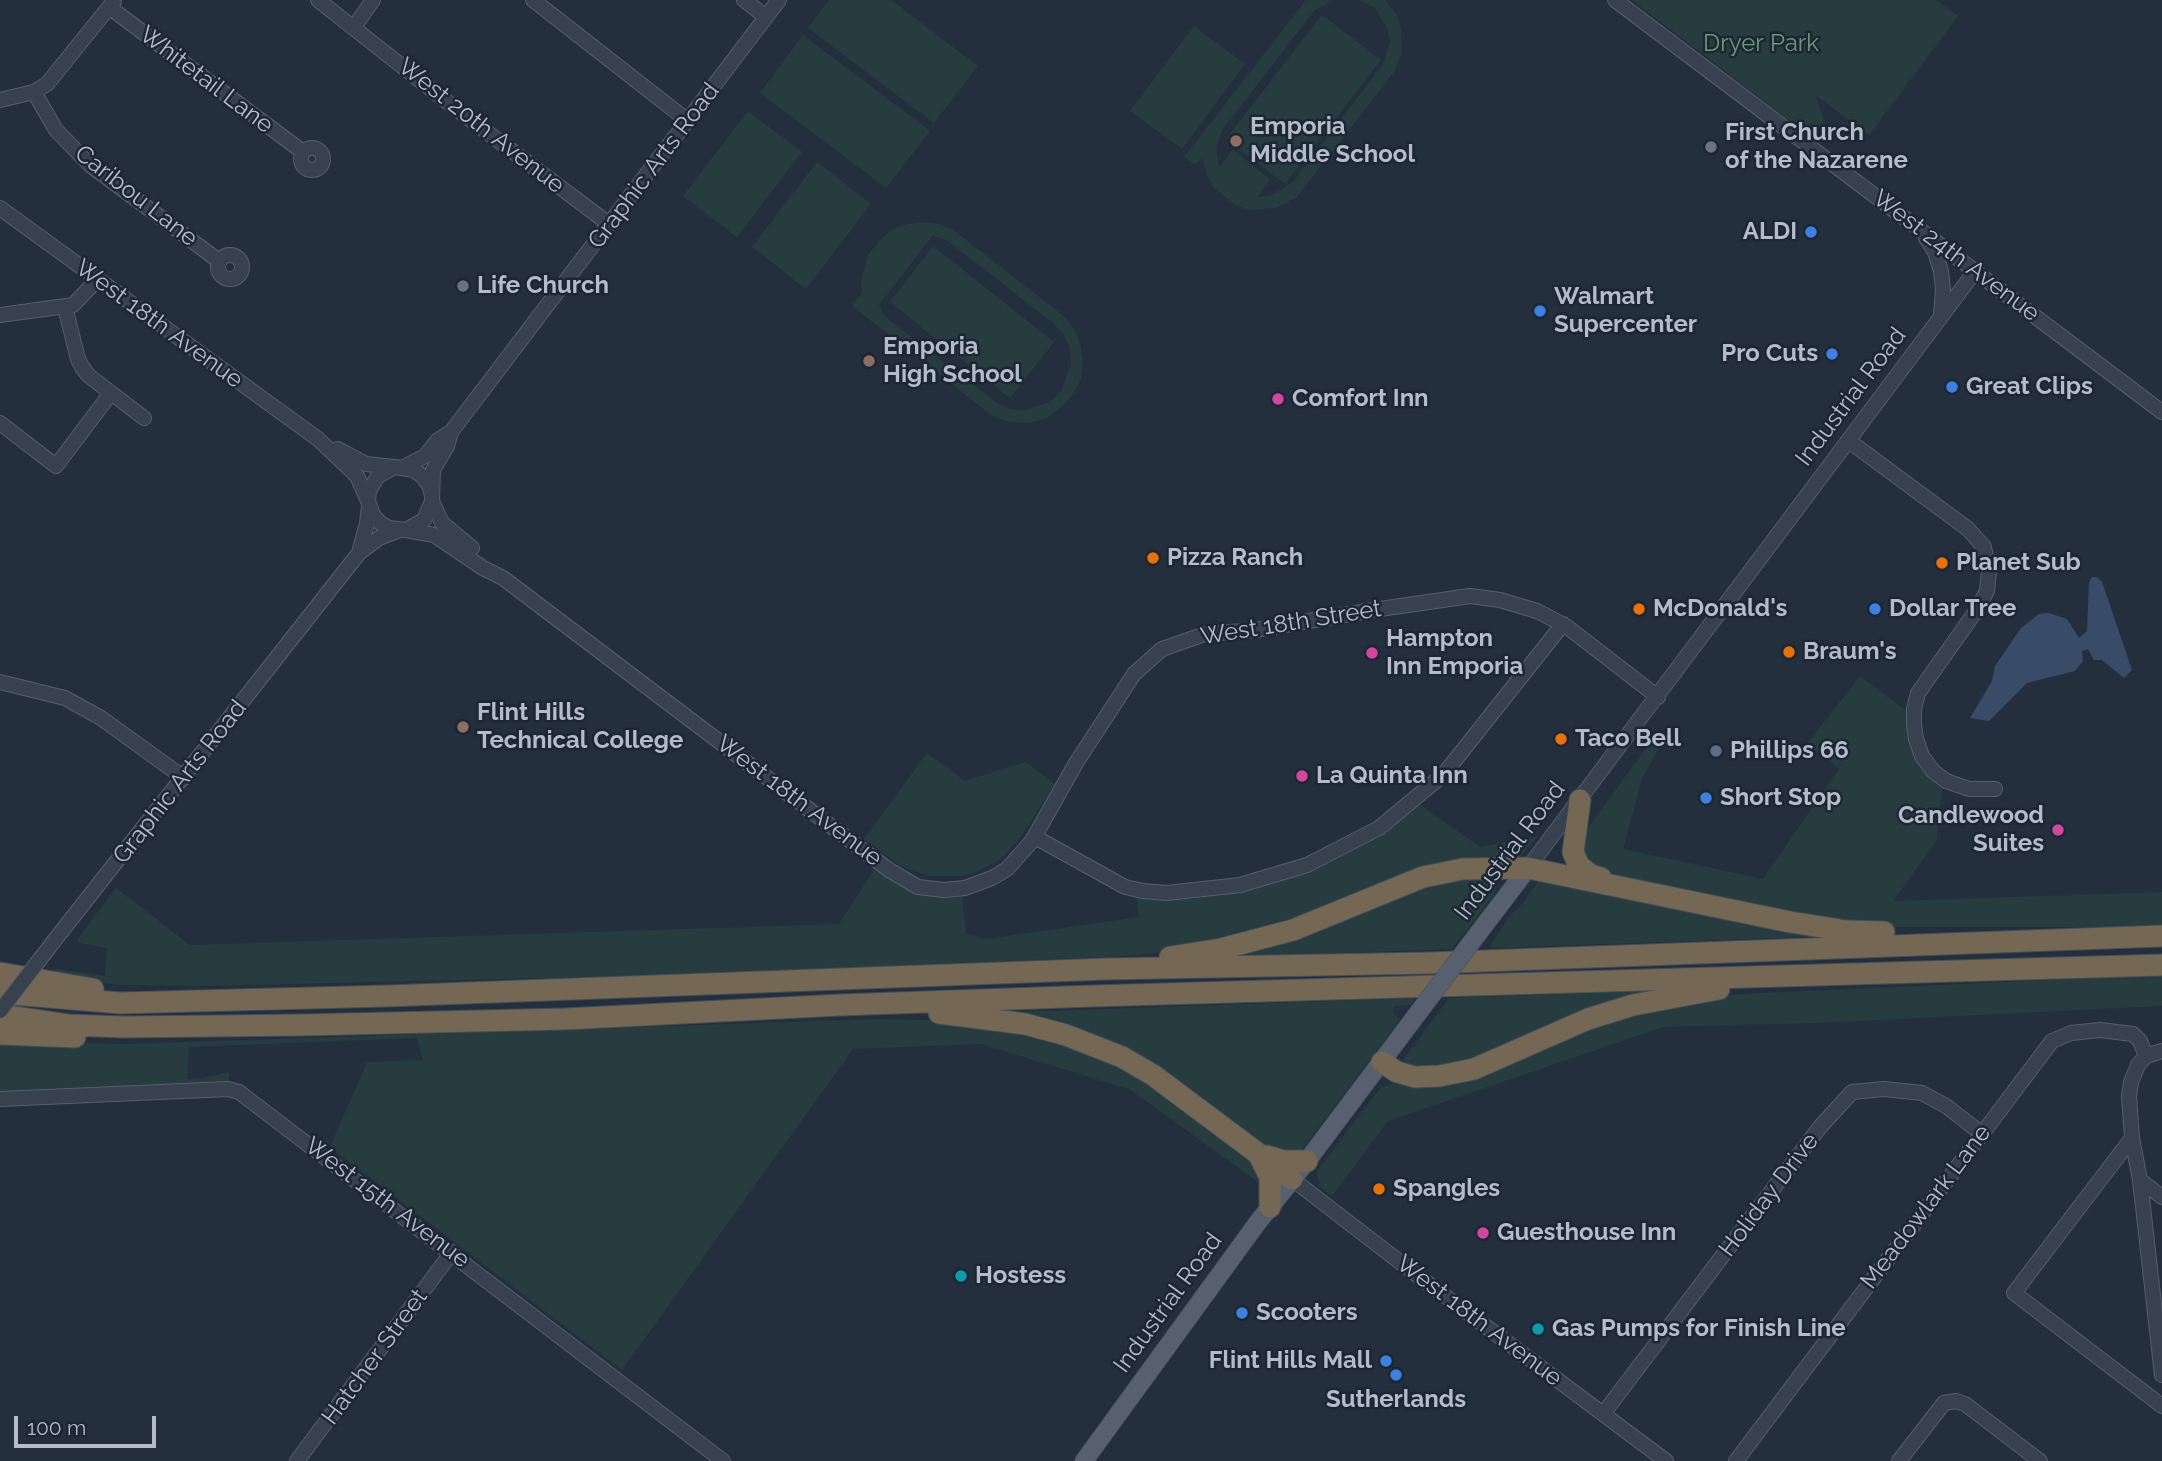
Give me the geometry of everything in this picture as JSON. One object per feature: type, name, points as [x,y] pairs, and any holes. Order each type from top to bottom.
[{"type":"highway","points":[[1580,800],[1573,840],[1573,852],[1579,866],[1591,875],[1619,885]]},
{"type":"highway","points":[[1106,969],[1221,949],[1293,930],[1423,877],[1463,869],[1528,868],[1790,922],[1847,931],[1991,934],[2029,940]]},
{"type":"highway","points":[[0,993],[120,1003],[623,989],[1106,969],[1429,963],[2162,936]]},
{"type":"highway","points":[[0,1013],[68,1025],[124,1027],[565,1019],[840,1005],[2162,965]]},
{"type":"highway","points":[[0,973],[100,990],[224,999]]},
{"type":"highway","points":[[1382,1062],[1396,1072],[1415,1077],[1439,1076],[1474,1069],[1588,1019],[1633,1005],[1789,976]]},
{"type":"highway","points":[[840,1005],[998,1019],[1079,1040],[1122,1057],[1153,1075],[1292,1179]]},
{"type":"highway","points":[[0,1034],[65,1038],[120,1037],[226,1026]]},
{"type":"highway","points":[[1258,1153],[1284,1161],[1307,1161]]},
{"type":"highway","points":[[1258,1153],[1270,1177],[1270,1207]]},
{"type":"main road","name":"Industrial Road","points":[[1084,1461],[1270,1207],[1528,868]]},
{"type":"street","name":"West 20th Avenue","points":[[318,0],[609,224]]},
{"type":"street","points":[[354,27],[373,0]]},
{"type":"street","points":[[533,0],[688,121]]},
{"type":"street","points":[[744,0],[766,17]]},
{"type":"street","name":"Graphic Arts Road","points":[[399,467],[425,456],[439,440],[451,432],[779,0]]},
{"type":"street","name":"West 24th Avenue","points":[[1615,0],[2162,412]]},
{"type":"street","points":[[0,100],[34,92],[47,84],[112,4]]},
{"type":"street","name":"Whitetail Lane","points":[[112,4],[303,152]]},
{"type":"street","name":"Caribou Lane","points":[[34,92],[56,130],[90,165],[219,261]]},
{"type":"street","name":"West 18th Avenue","points":[[0,208],[318,439],[357,476],[369,503]]},
{"type":"street","points":[[1922,230],[1936,252],[1941,271],[1941,317]]},
{"type":"street","name":"Industrial Road","points":[[1528,868],[1976,270]]},
{"type":"street","points":[[0,315],[73,305],[97,280]]},
{"type":"street","points":[[65,306],[82,368],[144,418]]},
{"type":"street","points":[[0,423],[56,466],[111,393]]},
{"type":"street","name":"Graphic Arts Road","points":[[432,498],[433,470],[447,446],[451,432]]},
{"type":"street","name":"West 18th Avenue","points":[[318,439],[366,464],[399,467]]},
{"type":"street","points":[[1849,441],[1968,529],[1984,547],[1989,572],[1987,591],[1969,622],[1918,693],[1914,724],[1922,756],[1933,771],[1946,781],[1969,789],[1994,789]]},
{"type":"street","points":[[399,467],[414,470],[422,476],[429,485],[432,498],[424,520],[403,530],[389,528],[373,515],[369,491],[378,475],[399,467]]},
{"type":"street","name":"West 18th Avenue","points":[[432,498],[442,523],[488,560],[503,578]]},
{"type":"street","name":"Graphic Arts Road","points":[[359,553],[369,503]]},
{"type":"street","name":"Graphic Arts Road","points":[[0,1013],[359,553],[379,538],[403,530]]},
{"type":"street","name":"West 18th Avenue","points":[[403,530],[434,534],[483,568],[503,578],[894,873]]},
{"type":"street","name":"West 18th Street","points":[[894,873],[918,887],[944,890],[965,888],[1007,869],[1035,836],[1076,763],[1134,674],[1162,649],[1205,634],[1256,630],[1470,596],[1500,600],[1537,611],[1563,624],[1658,697]]},
{"type":"street","points":[[1035,836],[1125,887],[1167,894],[1240,885],[1307,865],[1379,828],[1444,774],[1563,624]]},
{"type":"street","points":[[0,682],[65,698],[101,718],[184,778]]},
{"type":"street","name":"Meadowlark Lane","points":[[1736,1461],[2052,1041],[2071,1032],[2100,1030],[2133,1034],[2140,1041],[2147,1056]]},
{"type":"street","points":[[2162,1051],[2147,1056],[2138,1065],[2129,1096],[2162,1375]]},
{"type":"street","name":"West 15th Avenue","points":[[0,1099],[228,1089],[239,1092],[723,1461]]},
{"type":"street","name":"Holiday Drive","points":[[1603,1414],[1820,1127],[1852,1093],[1884,1089],[1922,1093],[1946,1106],[1981,1133]]},
{"type":"street","points":[[2132,1138],[2014,1293],[2162,1406]]},
{"type":"street","name":"West 18th Avenue","points":[[1292,1179],[1666,1461]]},
{"type":"street","points":[[2140,1180],[2162,1197]]},
{"type":"street","name":"Hatcher Street","points":[[297,1461],[452,1252]]},
{"type":"street","points":[[1899,1461],[1944,1403],[1955,1401],[1965,1404],[2040,1461]]},
{"type":"green space","points":[[829,0],[891,0],[978,66],[934,123],[808,28]]},
{"type":"green space","points":[[1306,0],[1333,0],[1314,11],[1223,129],[1216,147],[1219,167],[1233,150],[1270,179],[1257,197],[1272,195],[1293,182],[1383,64],[1390,41],[1387,28],[1375,8],[1358,0],[1385,0],[1397,15],[1401,28],[1402,53],[1394,72],[1296,198],[1276,208],[1250,210],[1235,205],[1213,187],[1203,160],[1200,159],[1195,165],[1184,157]]},
{"type":"green space","name":"Dryer Park","points":[[1632,0],[1936,0],[1958,16],[1869,135],[1815,95],[1824,119],[1819,143]]},
{"type":"green space","points":[[1322,15],[1381,60],[1285,184],[1226,139]]},
{"type":"green space","points":[[1194,26],[1245,64],[1182,149],[1130,111]]},
{"type":"green space","points":[[803,35],[930,131],[886,188],[760,93]]},
{"type":"green space","points":[[748,111],[802,152],[737,237],[683,196]]},
{"type":"green space","points":[[817,162],[871,204],[806,289],[752,247]]},
{"type":"green space","points":[[919,222],[939,224],[952,229],[1065,317],[1076,332],[1083,362],[1081,378],[1062,407],[1047,418],[1029,423],[1009,422],[991,415],[852,306],[862,293],[861,280],[868,255],[889,232]],"holes":[[[933,235],[948,241],[1053,323],[1063,334],[1070,349],[1071,365],[1061,391],[1050,402],[1025,410],[1010,409],[998,404],[882,313],[879,305]]]},
{"type":"green space","points":[[933,246],[1054,342],[1010,398],[890,302]]},
{"type":"green space","points":[[1860,676],[1909,713],[1942,787],[1937,840],[1893,901],[2162,892],[2162,927],[1874,927],[1791,916],[1597,870],[1581,856],[1584,834],[1658,731],[1666,737],[1643,776],[1623,849],[1763,879],[1839,769],[1807,744]]},
{"type":"green space","points":[[927,753],[965,781],[1026,762],[1055,784],[1020,838],[1001,859],[974,873],[929,876],[899,865],[864,839]]},
{"type":"green space","points":[[1420,805],[1480,847],[1538,837],[1517,860],[1182,950],[1125,956],[675,975],[203,986],[121,985],[50,977],[56,969],[105,976],[107,948],[80,943],[77,940],[116,888],[190,945],[839,924],[874,870],[903,886],[962,894],[966,934],[986,939],[1139,917],[1136,895],[1192,899],[1259,887],[1332,861],[1359,847]]},
{"type":"green space","points":[[1543,875],[1808,931],[1809,937],[1489,948],[1510,915],[1519,908]]},
{"type":"green space","points":[[1487,878],[1496,886],[1494,895],[1452,949],[1229,957],[1437,879]]},
{"type":"green space","points":[[2162,975],[2162,1006],[1818,1023],[1663,1027],[1388,1121],[1332,1196],[1319,1186],[1316,1173],[1381,1087],[1397,1082],[1401,1085],[1429,1085],[1613,1019],[1715,996],[1739,994]]},
{"type":"green space","points":[[1671,990],[1493,1056],[1425,1073],[1403,1060],[1449,998]]},
{"type":"green space","points":[[1416,998],[1411,1005],[1394,1008],[1393,1012],[1400,1020],[1298,1155],[1263,1146],[1191,1093],[1019,1017],[1019,1012]]},
{"type":"green space","points":[[880,1019],[927,1020],[1017,1029],[1115,1062],[1254,1157],[1264,1186],[1129,1089],[981,1044],[853,1049],[622,1370],[330,1147],[367,1062],[423,1060],[417,1038],[189,1047],[187,1079],[229,1072],[229,1082],[0,1092],[0,1041],[123,1044]]},
{"type":"water","points":[[2092,577],[2097,577],[2102,582],[2132,670],[2124,678],[2102,660],[2094,660],[2088,649],[2082,651],[2083,661],[2075,671],[2027,683],[1989,721],[1970,718],[1992,681],[1995,666],[2021,628],[2039,614],[2049,613],[2067,619],[2079,638],[2087,631],[2089,583]]},
{"type":"place","name":"Emporia Middle School","points":[[1236,141]]},
{"type":"place","name":"First Church of the Nazarene","points":[[1711,147]]},
{"type":"place","name":"ALDI","points":[[1811,232]]},
{"type":"place","name":"Life Church","points":[[463,286]]},
{"type":"place","name":"Walmart Supercenter","points":[[1540,311]]},
{"type":"place","name":"Pro Cuts","points":[[1832,354]]},
{"type":"place","name":"Emporia High School","points":[[869,361]]},
{"type":"place","name":"Great Clips","points":[[1952,387]]},
{"type":"place","name":"Comfort Inn","points":[[1278,399]]},
{"type":"place","name":"Pizza Ranch","points":[[1153,558]]},
{"type":"place","name":"Planet Sub","points":[[1942,563]]},
{"type":"place","name":"McDonald's","points":[[1639,609]]},
{"type":"place","name":"Dollar Tree","points":[[1875,609]]},
{"type":"place","name":"Braum's","points":[[1789,652]]},
{"type":"place","name":"Hampton Inn Emporia","points":[[1372,653]]},
{"type":"place","name":"Flint Hills Technical College","points":[[463,727]]},
{"type":"place","name":"Taco Bell","points":[[1561,739]]},
{"type":"place","name":"Phillips 66","points":[[1716,751]]},
{"type":"place","name":"La Quinta Inn","points":[[1302,776]]},
{"type":"place","name":"Short Stop","points":[[1706,798]]},
{"type":"place","name":"Candlewood Suites","points":[[2058,830]]},
{"type":"place","name":"Spangles","points":[[1379,1189]]},
{"type":"place","name":"Guesthouse Inn","points":[[1483,1233]]},
{"type":"place","name":"Hostess","points":[[961,1276]]},
{"type":"place","name":"Scooters","points":[[1242,1313]]},
{"type":"place","name":"Gas Pumps for Finish Line","points":[[1538,1329]]},
{"type":"place","name":"Flint Hills Mall","points":[[1386,1361]]},
{"type":"place","name":"Sutherlands","points":[[1396,1375]]}]
